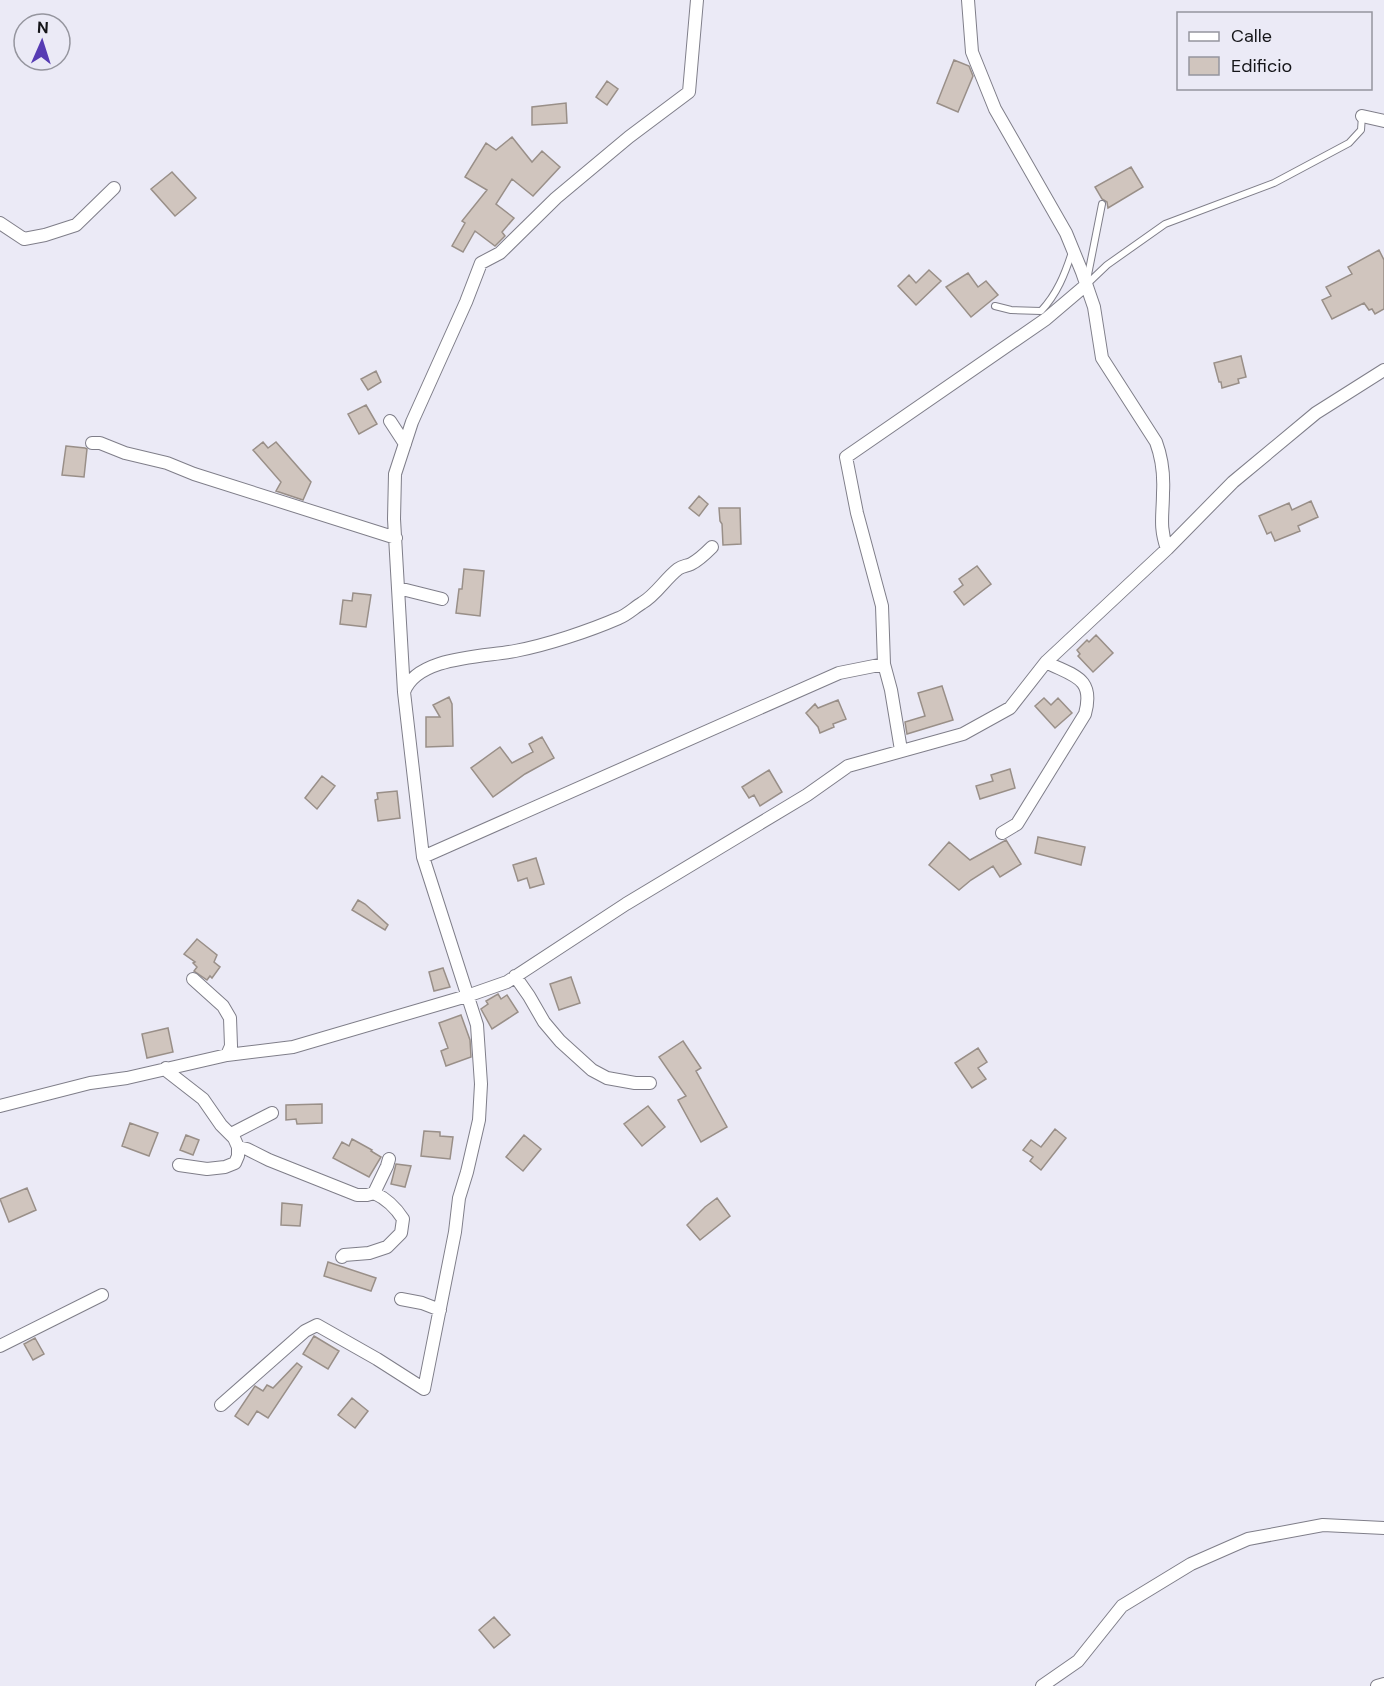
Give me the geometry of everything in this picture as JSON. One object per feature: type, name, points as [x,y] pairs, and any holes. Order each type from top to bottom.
[{"type":"street","points":[[221,1405],[305,1331],[317,1325],[424,1389],[455,1232],[459,1198],[480,1111],[481,1084],[477,1025],[423,857],[404,692],[395,474],[412,422],[482,263],[500,253],[556,198],[629,136],[689,92],[697,0]]},
{"type":"street","points":[[968,0],[972,52],[995,109],[1066,233],[1094,307],[1102,358],[1156,442],[1160,455],[1164,490],[1162,535],[1167,549]]},
{"type":"street","points":[[1362,116],[1384,121]]},
{"type":"street","points":[[0,223],[24,239],[45,235],[76,225],[114,188]]},
{"type":"street","points":[[901,750],[891,690],[884,664],[882,606],[857,513],[846,457],[1046,319],[1086,285]]},
{"type":"street","points":[[0,1106],[90,1083],[127,1078],[227,1054],[293,1047],[467,996],[507,981],[626,904],[807,795],[848,766],[963,734],[1010,708],[1046,662],[1167,549],[1233,482],[1316,413],[1384,370]]},
{"type":"street","points":[[390,421],[405,444]]},
{"type":"street","points":[[92,443],[100,443],[124,453],[167,463],[396,538]]},
{"type":"street","points":[[404,692],[407,685],[419,675],[446,662],[465,657],[513,652],[580,633],[621,617],[644,603],[676,570],[692,563],[712,547]]},
{"type":"street","points":[[398,588],[442,599]]},
{"type":"street","points":[[1002,833],[1017,824],[1085,714],[1088,692],[1083,682],[1046,662]]},
{"type":"street","points":[[423,857],[839,673],[884,664]]},
{"type":"street","points":[[515,976],[544,1022],[560,1041],[592,1070],[607,1078],[650,1083]]},
{"type":"street","points":[[193,979],[223,1006],[230,1018],[231,1046],[227,1054]]},
{"type":"street","points":[[166,1068],[204,1099],[234,1138],[238,1147],[235,1163],[225,1167],[207,1169],[179,1165]]},
{"type":"street","points":[[231,1134],[272,1113]]},
{"type":"street","points":[[238,1147],[357,1195],[374,1193],[389,1160]]},
{"type":"street","points":[[342,1257],[369,1254],[387,1247],[401,1233],[403,1219],[398,1211],[374,1193]]},
{"type":"street","points":[[0,1346],[102,1295]]},
{"type":"street","points":[[401,1299],[422,1303],[440,1310]]},
{"type":"street","points":[[1042,1686],[1078,1661],[1122,1606],[1191,1564],[1248,1539],[1323,1525],[1384,1528]]},
{"type":"street","points":[[1377,1686],[1384,1684]]},
{"type":"lane","points":[[1086,285],[1107,265],[1165,224],[1274,183],[1349,143],[1361,130],[1362,116]]},
{"type":"lane","points":[[1086,285],[1102,204]]},
{"type":"lane","points":[[995,306],[1011,310],[1041,311],[1052,300],[1065,275],[1073,251]]},
{"type":"building","points":[[954,60],[969,66],[973,76],[958,112],[937,103]]},
{"type":"building","points":[[607,81],[618,89],[607,105],[596,97]]},
{"type":"building","points":[[566,103],[567,123],[532,125],[532,107]]},
{"type":"building","points":[[512,137],[532,162],[542,151],[560,167],[533,196],[512,179],[496,204],[514,218],[502,232],[505,236],[495,246],[475,231],[463,252],[452,246],[465,223],[462,221],[487,190],[465,177],[486,143],[496,150]]},
{"type":"building","points":[[1131,167],[1143,187],[1108,208],[1107,202],[1102,199],[1095,187]]},
{"type":"building","points":[[172,172],[196,198],[175,216],[151,189]]},
{"type":"building","points":[[1379,250],[1384,260],[1384,309],[1375,314],[1364,303],[1332,319],[1322,300],[1331,296],[1326,287],[1352,274],[1348,267]]},
{"type":"building","points":[[929,270],[941,281],[916,305],[898,286],[909,275],[916,283]]},
{"type":"building","points":[[968,273],[978,287],[986,281],[998,295],[971,317],[946,287]]},
{"type":"building","points":[[1241,356],[1246,377],[1238,379],[1239,383],[1222,388],[1214,363]]},
{"type":"building","points":[[376,371],[381,382],[368,390],[361,379]]},
{"type":"building","points":[[366,405],[377,424],[359,434],[348,414]]},
{"type":"building","points":[[263,442],[268,448],[276,442],[311,482],[303,500],[276,491],[281,482],[253,450]]},
{"type":"building","points":[[66,446],[87,449],[84,477],[62,475]]},
{"type":"building","points":[[699,496],[708,504],[699,516],[689,508]]},
{"type":"building","points":[[1311,501],[1318,517],[1298,526],[1300,531],[1275,541],[1271,532],[1267,534],[1259,516],[1289,503],[1292,510]]},
{"type":"building","points":[[719,508],[740,508],[741,544],[723,545]]},
{"type":"building","points":[[977,566],[991,584],[964,605],[954,592],[963,585],[959,579]]},
{"type":"building","points":[[464,569],[484,571],[480,616],[456,613]]},
{"type":"building","points":[[353,593],[371,595],[366,627],[340,624],[343,600],[352,601]]},
{"type":"building","points":[[1096,635],[1113,653],[1093,672],[1078,656],[1080,654],[1077,650]]},
{"type":"building","points":[[942,686],[953,720],[907,734],[905,722],[925,716],[918,693]]},
{"type":"building","points":[[449,697],[452,704],[453,746],[426,747],[426,717],[440,717],[433,705]]},
{"type":"building","points":[[1044,698],[1051,705],[1058,698],[1072,713],[1055,728],[1035,706]]},
{"type":"building","points":[[838,700],[846,719],[820,733],[818,727],[806,713],[815,704],[818,708]]},
{"type":"building","points":[[542,737],[554,758],[525,774],[493,797],[471,768],[500,747],[512,763],[533,752],[529,744]]},
{"type":"building","points":[[1010,769],[1015,788],[980,799],[976,786],[993,781],[991,775]]},
{"type":"building","points":[[769,770],[782,792],[760,806],[754,795],[749,798],[742,787]]},
{"type":"building","points":[[322,776],[335,786],[317,809],[305,798]]},
{"type":"building","points":[[397,791],[400,818],[378,821],[375,800],[378,799],[377,793]]},
{"type":"building","points":[[1038,837],[1085,847],[1081,865],[1035,853]]},
{"type":"building","points":[[1006,840],[1021,864],[1000,877],[993,866],[959,890],[929,865],[949,842],[970,860]]},
{"type":"building","points":[[536,858],[544,884],[530,888],[527,878],[518,881],[513,865]]},
{"type":"building","points":[[358,900],[388,925],[385,930],[352,910]]},
{"type":"building","points":[[197,939],[217,955],[214,962],[220,967],[212,978],[210,976],[207,980],[194,971],[197,967],[193,963],[195,962],[184,954]]},
{"type":"building","points":[[443,968],[450,987],[434,991],[429,972]]},
{"type":"building","points":[[571,977],[580,1003],[559,1010],[550,984]]},
{"type":"building","points":[[498,994],[501,999],[507,995],[518,1012],[492,1029],[481,1009],[488,1004],[486,1001]]},
{"type":"building","points":[[461,1015],[470,1040],[471,1057],[446,1066],[441,1051],[448,1048],[439,1023]]},
{"type":"building","points":[[168,1028],[173,1052],[147,1058],[142,1034]]},
{"type":"building","points":[[683,1041],[701,1068],[696,1071],[727,1127],[701,1142],[678,1100],[686,1096],[659,1057]]},
{"type":"building","points":[[978,1048],[987,1062],[978,1068],[986,1079],[972,1088],[955,1063]]},
{"type":"building","points":[[322,1104],[322,1123],[297,1124],[296,1119],[286,1120],[286,1105]]},
{"type":"building","points":[[648,1106],[665,1127],[642,1146],[624,1124]]},
{"type":"building","points":[[130,1123],[158,1133],[149,1156],[122,1146]]},
{"type":"building","points":[[1055,1129],[1066,1138],[1041,1170],[1030,1161],[1033,1157],[1023,1150],[1031,1140],[1041,1147]]},
{"type":"building","points":[[424,1131],[440,1132],[440,1136],[453,1137],[450,1159],[421,1156]]},
{"type":"building","points":[[186,1135],[199,1140],[193,1155],[180,1150]]},
{"type":"building","points":[[524,1135],[541,1149],[523,1171],[506,1157]]},
{"type":"building","points":[[352,1139],[381,1157],[369,1177],[333,1158],[342,1142],[349,1146]]},
{"type":"building","points":[[396,1164],[411,1166],[405,1187],[391,1184]]},
{"type":"building","points":[[27,1188],[36,1210],[9,1222],[0,1199]]},
{"type":"building","points":[[717,1198],[730,1216],[700,1240],[687,1225]]},
{"type":"building","points":[[282,1203],[302,1205],[300,1226],[281,1225]]},
{"type":"building","points":[[328,1262],[376,1278],[371,1291],[324,1276]]},
{"type":"building","points":[[314,1336],[339,1351],[328,1369],[303,1354]]},
{"type":"building","points":[[35,1338],[44,1354],[33,1360],[24,1344]]},
{"type":"building","points":[[297,1363],[302,1367],[268,1418],[257,1411],[248,1425],[235,1416],[255,1386],[263,1391],[267,1385],[273,1388]]},
{"type":"building","points":[[352,1398],[368,1411],[355,1428],[338,1415]]},
{"type":"building","points":[[494,1617],[510,1635],[494,1648],[479,1630]]}]
